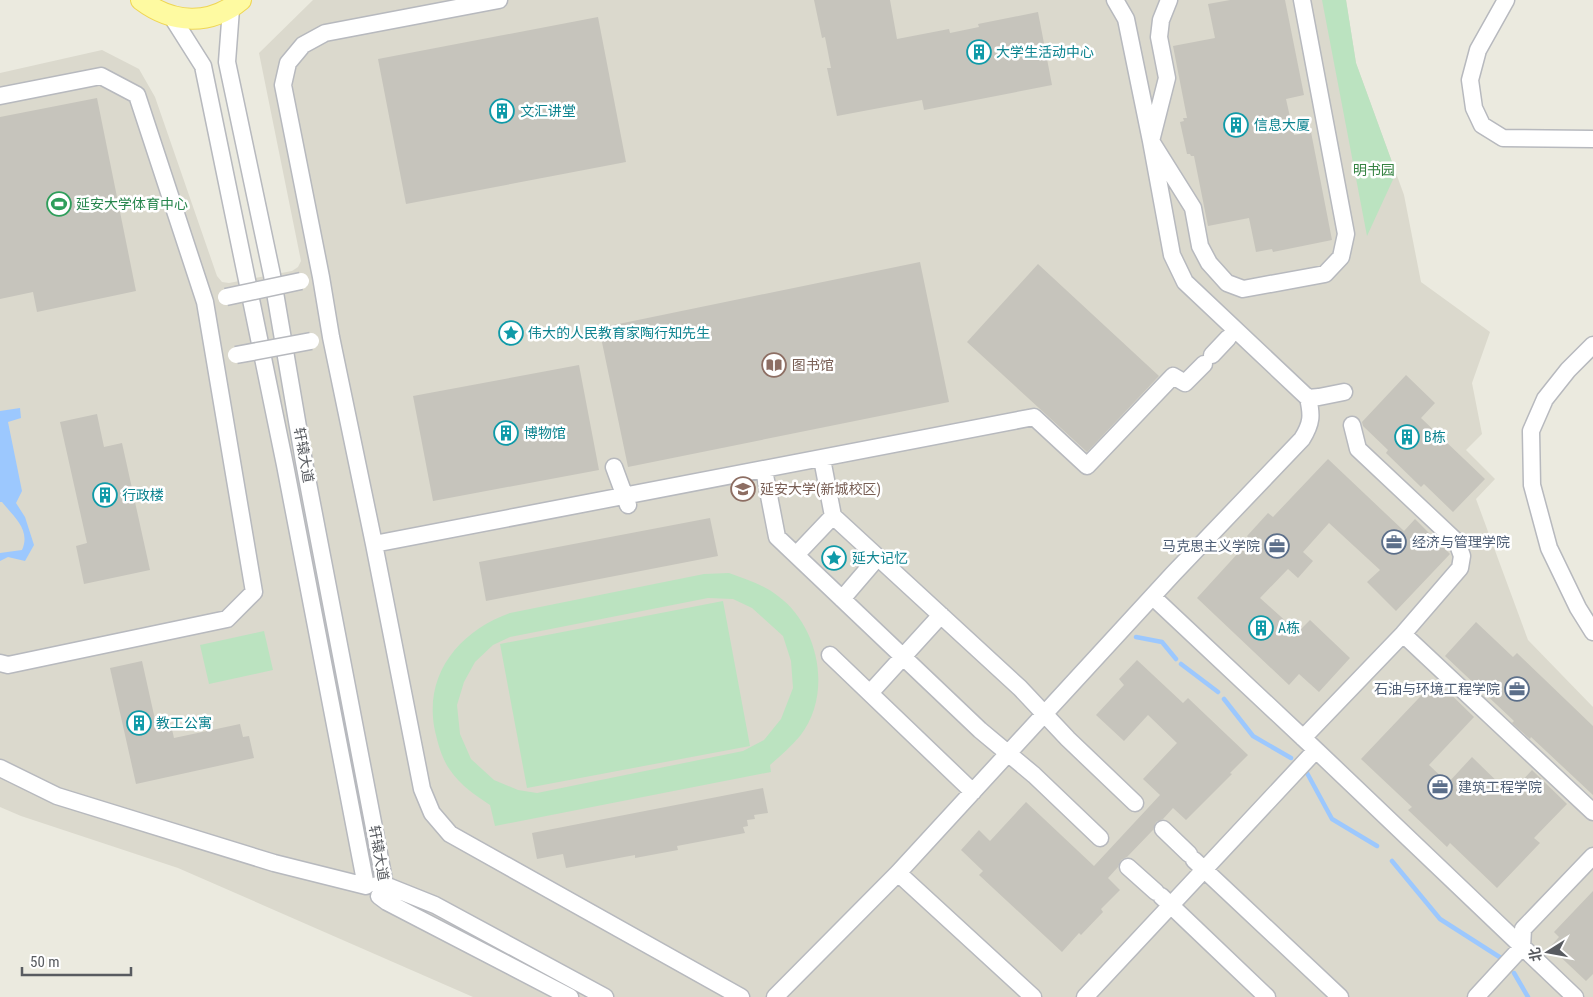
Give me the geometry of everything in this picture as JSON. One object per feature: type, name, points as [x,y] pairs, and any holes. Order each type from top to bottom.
[{"type":"main road","points":[[142,0],[154,9],[172,17],[202,19],[236,4]]},
{"type":"street","points":[[499,0],[325,33],[303,45],[288,63],[283,85],[321,276],[330,337],[374,544],[422,789],[432,813],[450,834],[457,839],[741,997]]},
{"type":"street","points":[[775,997],[898,873],[1153,598],[1173,574],[1302,439],[1309,428],[1312,413],[1308,398],[1185,282],[1172,254],[1126,19],[1115,0]]},
{"type":"street","points":[[1168,0],[1161,20],[1159,37],[1167,78],[1151,141],[1193,208],[1200,246],[1209,263],[1228,283],[1243,289],[1325,274],[1341,257],[1346,234],[1302,0]]},
{"type":"street","points":[[1506,0],[1478,50],[1470,80],[1474,108],[1482,125],[1502,138],[1593,139]]},
{"type":"street","name":"轩辕大道","points":[[236,4],[227,62],[272,275],[304,462],[387,902]]},
{"type":"street","name":"轩辕大道","points":[[172,17],[202,66],[286,465],[366,886]]},
{"type":"street","points":[[0,96],[101,76],[137,96],[205,302],[254,592],[226,619],[8,665],[0,663]]},
{"type":"street","points":[[205,302],[321,276]]},
{"type":"street","points":[[215,358],[330,337]]},
{"type":"street","points":[[374,544],[626,501],[764,470],[1034,417],[1087,466],[1173,376],[1185,383],[1228,338]]},
{"type":"street","points":[[1593,346],[1568,370],[1545,399],[1532,431],[1532,485],[1549,548],[1578,608],[1593,632]]},
{"type":"street","points":[[1308,398],[1344,392]]},
{"type":"street","points":[[1303,738],[1403,634],[1460,568],[1462,556],[1457,542],[1358,449],[1352,425]]},
{"type":"street","points":[[822,459],[834,516],[1020,688],[1135,803]]},
{"type":"street","points":[[614,467],[626,501]]},
{"type":"street","points":[[764,470],[777,537],[980,730],[1034,775],[1100,838]]},
{"type":"street","points":[[796,555],[834,516]]},
{"type":"street","points":[[842,599],[878,557]]},
{"type":"street","points":[[1153,598],[1316,750],[1575,997]]},
{"type":"street","points":[[870,693],[941,615]]},
{"type":"street","points":[[1403,634],[1593,812]]},
{"type":"street","points":[[830,655],[973,792]]},
{"type":"street","points":[[1085,997],[1162,898],[1196,861],[1316,750]]},
{"type":"street","points":[[0,768],[56,796],[274,863],[366,886],[385,885],[435,905],[605,997]]},
{"type":"street","points":[[1163,829],[1340,997]]},
{"type":"street","points":[[1476,997],[1522,947],[1523,929],[1593,856]]},
{"type":"street","points":[[1128,867],[1267,997]]},
{"type":"street","points":[[898,873],[1033,997]]},
{"type":"street","points":[[366,886],[387,902],[570,997]]},
{"type":"shaded area","name":"延安大学(新城校区)","points":[[313,0],[1346,0],[1356,63],[1404,195],[1421,282],[1490,332],[1472,383],[1482,434],[1466,450],[1495,479],[1476,499],[1528,640],[1593,707],[1593,997],[473,997],[178,868],[21,816],[0,807],[0,73],[102,50],[139,69],[155,97],[217,276],[222,282],[229,283],[292,271],[298,267],[301,261],[259,53]]},
{"type":"green space","name":"明书园","points":[[1322,0],[1346,0],[1356,63],[1396,173],[1367,236]]},
{"type":"green space","points":[[729,573],[773,592],[792,609],[812,642],[817,662],[816,701],[810,719],[800,736],[770,765],[771,772],[495,826],[490,805],[454,776],[447,766],[435,731],[434,691],[440,674],[449,658],[461,643],[475,631],[510,613],[704,574]],"holes":[[[708,598],[733,599],[752,608],[783,636],[791,661],[793,688],[781,719],[764,740],[743,751],[537,793],[518,790],[494,780],[471,759],[460,734],[457,705],[464,682],[475,662],[493,645],[510,637]]]},
{"type":"green space","points":[[723,601],[750,746],[527,788],[500,644]]},
{"type":"green space","points":[[264,631],[273,670],[209,684],[200,645]]},
{"type":"water","points":[[20,408],[21,418],[8,422],[22,491],[16,503],[25,517],[34,545],[25,561],[8,557],[0,561],[0,553],[22,550],[24,543],[23,530],[20,524],[0,502],[0,411]]},
{"type":"building","name":"大学生活动中心","points":[[814,0],[890,0],[897,39],[949,29],[950,33],[979,27],[978,24],[1038,12],[1052,85],[924,110],[922,100],[837,116],[827,68],[831,68],[825,37],[822,38]]},
{"type":"building","name":"信息大厦","points":[[1230,0],[1285,0],[1304,95],[1286,99],[1294,135],[1311,132],[1332,240],[1273,252],[1272,249],[1256,252],[1249,218],[1208,226],[1194,156],[1187,154],[1180,122],[1184,121],[1183,118],[1187,118],[1173,46],[1215,38],[1208,4]]},
{"type":"building","name":"文汇讲堂","points":[[598,17],[626,162],[406,204],[378,59]]},
{"type":"building","name":"延安大学体育中心","points":[[97,98],[136,291],[37,312],[33,292],[0,299],[0,117]]},
{"type":"building","name":"图书馆","points":[[920,262],[949,402],[628,467],[599,328]]},
{"type":"building","points":[[1038,264],[1159,376],[1087,452],[967,342]]},
{"type":"building","name":"博物馆","points":[[579,365],[599,470],[433,501],[413,396]]},
{"type":"building","name":"B栋","points":[[1406,375],[1435,403],[1421,418],[1485,479],[1453,512],[1424,484],[1421,487],[1386,453],[1388,450],[1363,426],[1362,422]]},
{"type":"building","name":"行政楼","points":[[97,414],[104,447],[122,443],[150,570],[84,584],[76,546],[87,543],[60,422]]},
{"type":"building","points":[[1328,459],[1404,531],[1415,519],[1450,554],[1396,611],[1367,582],[1380,570],[1329,523],[1303,552],[1313,561],[1298,578],[1288,569],[1260,598],[1298,632],[1310,620],[1350,658],[1319,692],[1299,674],[1289,685],[1197,598],[1250,540],[1247,536],[1268,513],[1273,517]]},
{"type":"building","points":[[710,518],[718,556],[486,601],[479,562]]},
{"type":"building","name":"石油与环境工程学院","points":[[1476,622],[1513,657],[1517,653],[1593,726],[1593,795],[1531,737],[1530,739],[1512,723],[1514,721],[1445,656]]},
{"type":"building","points":[[1137,660],[1183,703],[1188,698],[1248,755],[1230,773],[1232,774],[1186,820],[1173,808],[1163,819],[1156,822],[1153,830],[1127,857],[1121,860],[1118,867],[1108,878],[1120,890],[1101,909],[1103,912],[1081,935],[1079,933],[1062,952],[979,875],[983,871],[961,850],[979,830],[990,841],[1026,802],[1094,866],[1160,795],[1143,779],[1177,743],[1148,715],[1124,741],[1096,715],[1124,685],[1119,679]]},
{"type":"building","name":"教工公寓","points":[[142,661],[156,724],[170,721],[174,738],[240,724],[243,737],[249,736],[254,758],[136,784],[110,668]]},
{"type":"building","name":"建筑工程学院","points":[[1436,680],[1474,717],[1429,765],[1448,783],[1472,757],[1510,794],[1532,770],[1567,804],[1534,838],[1540,843],[1497,888],[1450,843],[1447,847],[1408,810],[1412,807],[1361,759]]},
{"type":"building","points":[[763,788],[768,813],[754,815],[755,819],[747,820],[748,826],[743,827],[745,833],[677,846],[678,850],[635,858],[635,855],[566,868],[563,854],[537,859],[532,833]]},
{"type":"building","points":[[1593,891],[1593,974],[1586,981],[1550,947],[1559,937],[1554,932]]},
{"type":"waterway","points":[[1136,637],[1162,642],[1176,659]]},
{"type":"waterway","points":[[1181,664],[1218,692]]},
{"type":"waterway","points":[[1224,699],[1253,736],[1291,758]]},
{"type":"waterway","points":[[1307,773],[1332,819],[1377,846]]},
{"type":"waterway","points":[[1392,861],[1440,919],[1501,958]]},
{"type":"waterway","points":[[1514,973],[1528,997]]},
{"type":"place","name":"大学生活动中心","points":[[979,52]]},
{"type":"place","name":"文汇讲堂","points":[[502,111]]},
{"type":"place","name":"信息大厦","points":[[1236,125]]},
{"type":"place","name":"延安大学体育中心","points":[[59,204]]},
{"type":"place","name":"伟大的人民教育家陶行知先生","points":[[511,333]]},
{"type":"place","name":"图书馆","points":[[774,365]]},
{"type":"place","name":"博物馆","points":[[506,433]]},
{"type":"place","name":"B栋","points":[[1407,437]]},
{"type":"place","name":"延安大学(新城校区)","points":[[743,489]]},
{"type":"place","name":"行政楼","points":[[105,495]]},
{"type":"place","name":"经济与管理学院","points":[[1394,542]]},
{"type":"place","name":"马克思主义学院","points":[[1277,546]]},
{"type":"place","name":"延大记忆","points":[[834,558]]},
{"type":"place","name":"A栋","points":[[1261,628]]},
{"type":"place","name":"石油与环境工程学院","points":[[1517,689]]},
{"type":"place","name":"教工公寓","points":[[139,723]]},
{"type":"place","name":"建筑工程学院","points":[[1440,787]]}]
